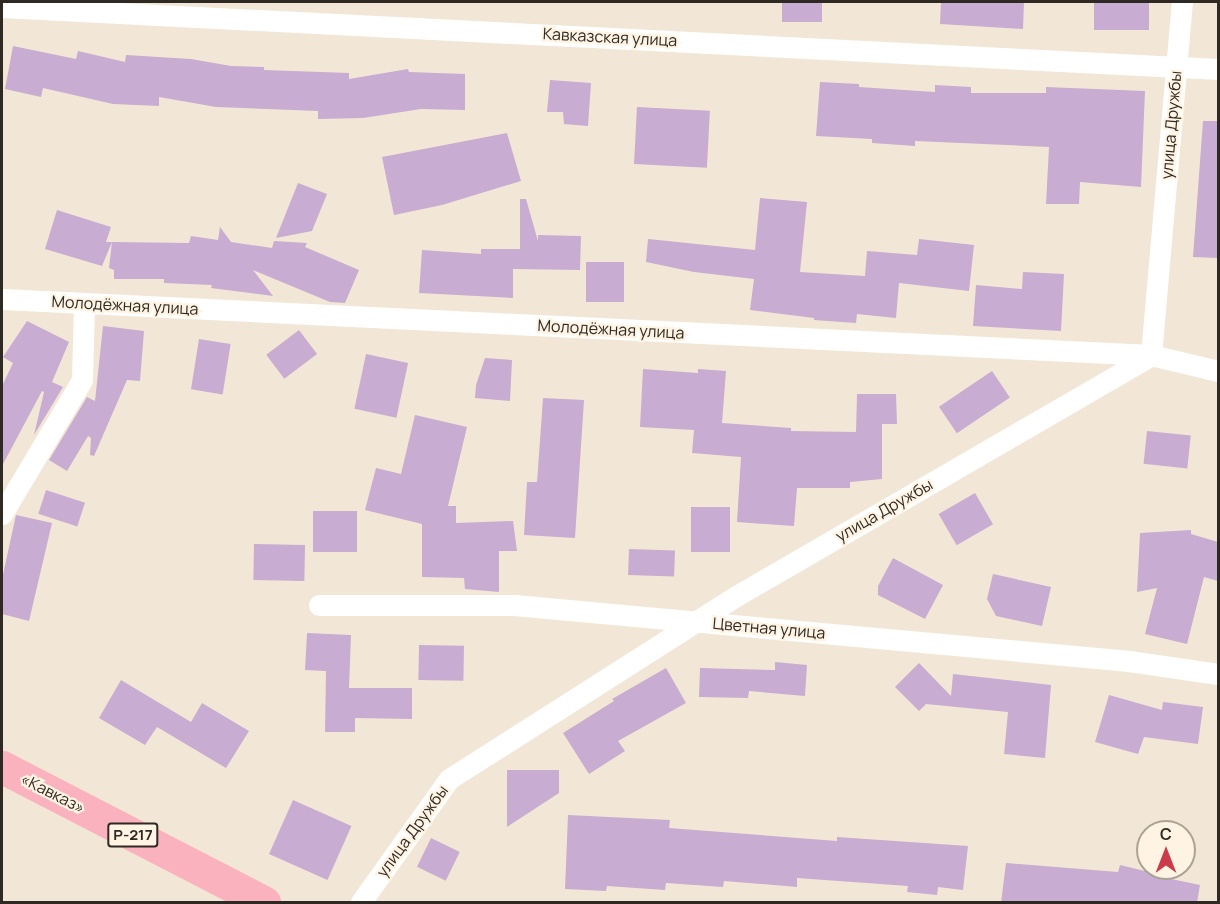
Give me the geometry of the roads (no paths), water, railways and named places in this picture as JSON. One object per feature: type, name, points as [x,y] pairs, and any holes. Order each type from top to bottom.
[{"type":"highway","name":"«Кавказ»","points":[[2,767],[264,903]]},
{"type":"street","name":"улица Дружбы","points":[[361,903],[449,779],[696,622],[1151,355],[1182,2]]},
{"type":"street","name":"Кавказская улица","points":[[2,7],[1177,65],[1218,69]]},
{"type":"street","name":"Молодёжная улица","points":[[2,299],[1151,355],[1218,371]]},
{"type":"street","points":[[2,514],[81,380],[84,303]]},
{"type":"street","name":"Цветная улица","points":[[319,605],[514,605],[1118,660],[1218,674]]}]
